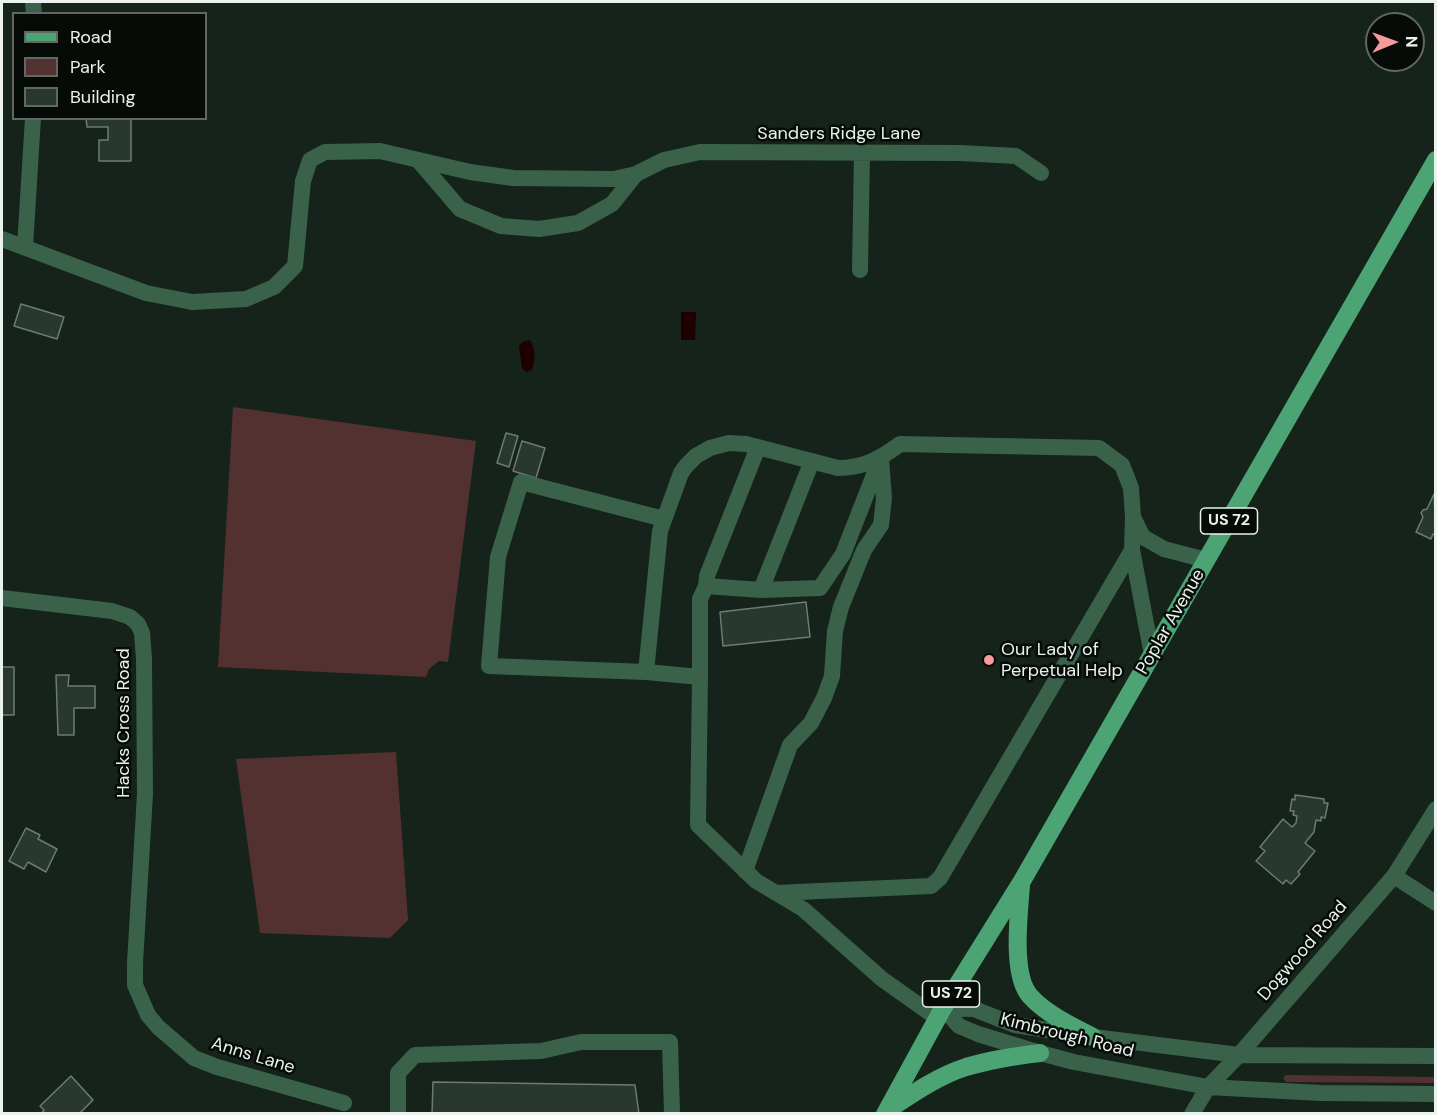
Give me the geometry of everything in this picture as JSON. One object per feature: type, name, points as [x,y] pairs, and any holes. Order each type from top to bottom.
[{"type":"main road","name":"Poplar Avenue","points":[[886,1112],[940,1013],[1022,881],[1436,160]]},
{"type":"main road","points":[[1022,881],[1018,931],[1019,968],[1029,995],[1058,1017],[1093,1037]]},
{"type":"main road","points":[[886,1112],[924,1087],[964,1068],[1003,1058],[1040,1053]]},
{"type":"street","points":[[2,239],[25,247],[33,120]]},
{"type":"street","name":"Sanders Ridge Lane","points":[[25,247],[146,293],[192,302],[246,299],[274,287],[295,266],[303,181],[310,160],[325,152],[380,151],[470,172],[513,178],[614,179],[636,174],[664,160],[700,152],[960,153],[1016,156],[1041,173]]},
{"type":"street","points":[[860,270],[862,153]]},
{"type":"street","name":"Sanders Ridge Lane","points":[[418,160],[460,209],[501,226],[539,229],[578,223],[612,204],[636,174]]},
{"type":"street","points":[[646,672],[662,525],[681,473],[696,456],[710,448],[729,443],[758,447],[838,468],[851,468],[881,458],[900,444],[1099,448],[1122,465],[1131,488],[1132,550],[1152,655]]},
{"type":"street","points":[[758,447],[700,599],[698,825],[756,881],[803,909],[882,979],[940,1013]]},
{"type":"street","points":[[706,586],[761,590],[820,588],[843,554],[881,458]]},
{"type":"street","points":[[745,871],[790,745],[811,723],[832,676],[835,632],[841,607],[864,550],[881,525],[884,498],[881,458]]},
{"type":"street","points":[[761,590],[812,461]]},
{"type":"street","points":[[662,525],[521,482],[498,557],[489,666],[700,676]]},
{"type":"street","points":[[1133,517],[1143,537],[1164,549],[1206,560]]},
{"type":"street","points":[[776,893],[931,886],[940,878],[1132,550]]},
{"type":"street","name":"Hacks Cross Road","points":[[2,598],[112,611],[130,617],[138,624],[142,633],[145,794],[135,963]]},
{"type":"street","name":"Dogwood Road","points":[[1192,1113],[1208,1087],[1239,1055],[1394,876],[1436,809]]},
{"type":"street","points":[[1394,876],[1436,903]]},
{"type":"street","name":"Anns Lane","points":[[135,963],[135,985],[148,1015],[158,1027],[194,1058],[217,1067],[344,1102]]},
{"type":"street","name":"Kimbrough Road","points":[[940,1013],[974,1009],[1015,1025],[1239,1055],[1436,1056]]},
{"type":"street","name":"Kimbrough Road","points":[[940,1013],[959,1026],[978,1034],[1040,1053],[1074,1062],[1208,1087],[1321,1093],[1436,1094]]},
{"type":"street","points":[[398,1113],[398,1073],[415,1055],[541,1051],[581,1042],[670,1042],[672,1113]]},
{"type":"green space","points":[[233,407],[476,441],[448,662],[439,661],[429,669],[426,677],[218,667]]},
{"type":"green space","points":[[396,752],[408,920],[390,938],[260,933],[236,759]]},
{"type":"green space","points":[[1286,1075],[1435,1077],[1435,1083],[1286,1082],[1283,1078]]},
{"type":"shaded area","points":[[681,312],[696,312],[695,340],[681,340]]},
{"type":"shaded area","points":[[530,340],[534,351],[534,363],[532,370],[526,372],[522,368],[519,346],[522,342]]},
{"type":"building","points":[[86,120],[131,120],[131,161],[99,161],[99,140],[108,140],[108,127],[87,127]]},
{"type":"building","points":[[21,304],[64,317],[57,339],[14,326]]},
{"type":"building","points":[[506,433],[518,436],[509,467],[497,463]]},
{"type":"building","points":[[522,441],[545,448],[536,478],[513,471]]},
{"type":"building","points":[[1434,494],[1436,535],[1433,534],[1431,539],[1416,532],[1423,517],[1421,513],[1427,509]]},
{"type":"building","points":[[806,602],[810,637],[723,646],[720,612]]},
{"type":"building","points":[[2,667],[14,667],[14,715],[2,715]]},
{"type":"building","points":[[56,675],[69,675],[68,686],[95,686],[95,708],[74,708],[74,735],[58,735]]},
{"type":"building","points":[[1295,795],[1324,799],[1324,803],[1328,803],[1325,818],[1321,817],[1321,821],[1316,820],[1314,832],[1305,843],[1315,851],[1291,884],[1286,880],[1283,884],[1256,861],[1265,851],[1260,847],[1283,819],[1292,827],[1296,823],[1297,816],[1293,815],[1294,811],[1290,811]]},
{"type":"building","points":[[26,828],[40,835],[38,839],[57,849],[46,872],[28,862],[24,869],[9,861]]},
{"type":"building","points":[[71,1076],[93,1100],[79,1114],[41,1114],[44,1110],[40,1106]]},
{"type":"building","points":[[433,1082],[635,1085],[639,1114],[432,1114]]},
{"type":"place","name":"Our Lady of Perpetual Help","points":[[989,660]]}]
